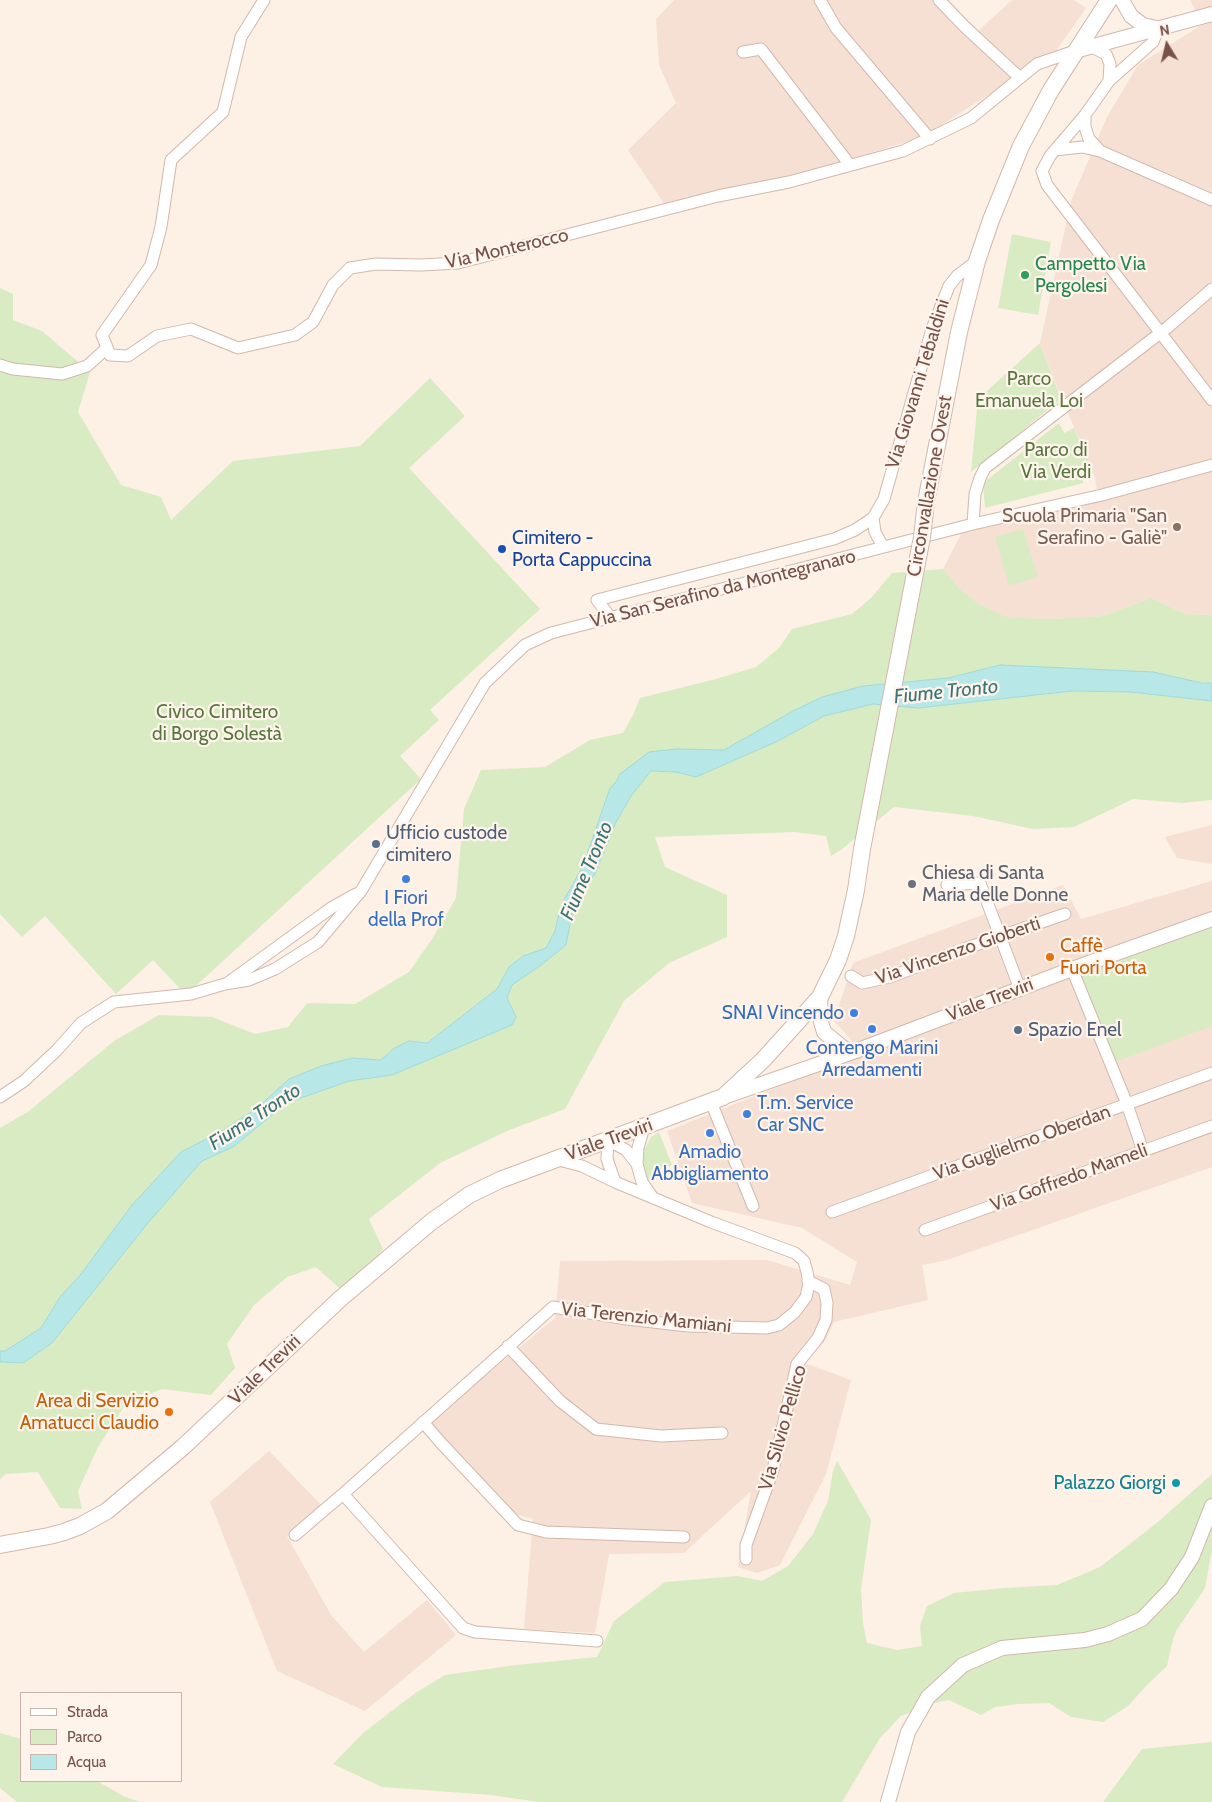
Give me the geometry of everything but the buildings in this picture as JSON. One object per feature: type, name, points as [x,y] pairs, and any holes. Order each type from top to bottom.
[{"type":"main road","name":"Circonvallazione Ovest","points":[[717,1100],[763,1060],[820,997],[838,960],[846,936],[856,890],[862,849],[922,537],[926,502],[959,332],[977,261],[991,220],[1021,146],[1051,90],[1110,0]]},
{"type":"main road","name":"Viale Treviri","points":[[0,1545],[56,1534],[80,1526],[98,1516],[132,1491],[183,1447],[340,1299],[431,1222],[469,1195],[500,1180],[717,1100]]},
{"type":"street","points":[[0,365],[13,369],[62,374],[87,366],[108,348],[102,335],[151,264],[161,227],[172,160],[223,112],[241,37],[264,0]]},
{"type":"street","points":[[820,0],[836,28],[930,139]]},
{"type":"street","points":[[940,0],[964,26],[1019,77]]},
{"type":"street","points":[[1122,0],[1131,16],[1143,25],[1158,29]]},
{"type":"street","points":[[1075,51],[1212,14]]},
{"type":"street","points":[[1158,29],[1153,42],[1109,81],[1085,115],[1055,150],[1042,171],[1047,185],[1212,400]]},
{"type":"street","points":[[1092,47],[1106,54],[1110,64],[1109,81]]},
{"type":"street","points":[[743,52],[761,49],[850,165]]},
{"type":"street","name":"Via Monterocco","points":[[108,348],[110,355],[128,356],[157,336],[191,329],[238,348],[295,335],[313,322],[333,285],[350,268],[376,264],[421,265],[458,263],[709,199],[789,182],[903,151],[971,118],[1037,64],[1075,51]]},
{"type":"street","points":[[1085,115],[1085,127],[1089,139],[1100,151]]},
{"type":"street","points":[[1055,150],[1082,146],[1100,151],[1212,200]]},
{"type":"street","name":"Via Giovanni Tebaldini","points":[[611,618],[597,600],[834,540],[855,530],[873,518],[884,499],[932,329],[949,286],[957,276],[977,261]]},
{"type":"street","points":[[973,524],[975,494],[985,468],[1160,332],[1212,289]]},
{"type":"street","name":"Via San Serafino da Montegranaro","points":[[0,1097],[24,1081],[57,1050],[80,1023],[114,1002],[191,994],[226,984],[249,980],[275,969],[318,942],[361,891],[485,684],[525,645],[551,633],[973,524],[1102,494],[1212,465]]},
{"type":"street","points":[[873,518],[875,532],[883,547]]},
{"type":"street","points":[[947,885],[980,883],[1020,989]]},
{"type":"street","name":"Via San Serafino da Montegranaro","points":[[226,984],[331,908],[361,891]]},
{"type":"street","name":"Via Vincenzo Gioberti","points":[[851,976],[862,983],[890,977],[1065,914]]},
{"type":"street","name":"Viale Treviri","points":[[717,1100],[853,1052],[1072,969],[1212,919]]},
{"type":"street","points":[[265,955],[268,964],[275,969]]},
{"type":"street","points":[[1072,969],[1127,1104],[1143,1150]]},
{"type":"street","name":"Circonvallazione Ovest","points":[[820,997],[821,1022],[824,1032],[842,1047],[853,1052]]},
{"type":"street","name":"Via Guglielmo Oberdan","points":[[832,1212],[1212,1073]]},
{"type":"street","points":[[717,1100],[752,1206]]},
{"type":"street","name":"Via Goffredo Mameli","points":[[925,1230],[1212,1126]]},
{"type":"street","points":[[644,1127],[638,1148],[637,1164],[642,1182],[653,1198]]},
{"type":"street","points":[[614,1182],[607,1159],[608,1140],[626,1150],[637,1164]]},
{"type":"street","points":[[555,1159],[582,1166],[614,1182],[711,1222],[795,1253],[804,1261],[808,1281]]},
{"type":"street","name":"Via Terenzio Mamiani","points":[[295,1535],[553,1307],[627,1319],[688,1326],[767,1328],[779,1325],[795,1312],[806,1297],[808,1281]]},
{"type":"street","name":"Via Silvio Pellico","points":[[746,1559],[746,1544],[773,1470],[797,1364],[818,1338],[826,1320],[827,1302],[824,1289],[808,1281]]},
{"type":"street","points":[[508,1346],[560,1401],[596,1429],[662,1436],[722,1433]]},
{"type":"street","points":[[423,1422],[518,1525],[546,1532],[684,1537]]},
{"type":"street","points":[[343,1494],[463,1628],[475,1632],[597,1641]]},
{"type":"street","points":[[888,1802],[908,1732],[928,1698],[963,1665],[1002,1648],[1085,1640],[1108,1634],[1142,1619],[1171,1589],[1192,1558],[1212,1506]]},
{"type":"shaded area","points":[[674,0],[949,0],[978,31],[1012,0],[1074,0],[1086,8],[1056,51],[923,137],[787,178],[665,205],[628,150],[676,103],[659,65],[656,19]]},
{"type":"shaded area","points":[[1190,0],[1212,0],[1212,615],[1186,614],[1151,598],[1103,616],[1048,619],[1005,617],[979,604],[959,588],[943,569],[962,532],[1099,500],[1094,474],[1040,343],[1071,201],[1107,117],[1138,65],[1203,24]]},
{"type":"shaded area","points":[[1212,825],[1212,864],[1177,858],[1165,837]]},
{"type":"shaded area","points":[[1212,881],[1212,1167],[947,1260],[922,1265],[928,1300],[834,1322],[825,1341],[805,1363],[851,1380],[826,1474],[780,1565],[757,1573],[738,1567],[751,1491],[684,1553],[609,1554],[595,1633],[524,1629],[533,1519],[511,1513],[430,1421],[555,1318],[560,1261],[767,1260],[850,1285],[857,1262],[802,1228],[692,1203],[667,1131],[863,1053],[834,1021],[853,963],[1063,885],[1081,919]]},
{"type":"shaded area","points":[[269,1451],[322,1506],[287,1536],[331,1615],[364,1652],[427,1600],[456,1635],[365,1711],[277,1671],[210,1502]]},
{"type":"green space","name":"Campetto Via Pergolesi","points":[[1012,234],[1051,242],[1038,315],[998,308]]},
{"type":"green space","name":"Civico Cimitero di Borgo Solestà","points":[[0,288],[13,294],[13,320],[42,331],[90,372],[78,412],[121,485],[161,497],[171,520],[233,461],[360,446],[430,378],[465,416],[409,468],[540,609],[430,710],[439,720],[400,756],[421,779],[186,995],[153,960],[116,994],[45,916],[22,937],[0,914]]},
{"type":"green space","name":"Parco Emanuela Loi","points":[[1040,343],[1061,399],[971,472],[978,399]]},
{"type":"green space","name":"Parco di Via Verdi","points":[[1059,423],[1064,433],[1074,428],[1094,474],[1082,477],[1083,483],[985,508],[983,485],[987,480]]},
{"type":"green space","points":[[1023,529],[1038,577],[1009,586],[995,537]]},
{"type":"green space","points":[[943,569],[959,588],[979,604],[1006,617],[1048,619],[1103,616],[1151,598],[1186,614],[1212,615],[1212,683],[1000,665],[948,678],[863,686],[793,711],[724,750],[676,749],[620,774],[610,788],[583,866],[565,898],[555,931],[546,948],[523,956],[509,967],[497,989],[426,1043],[409,1041],[393,1049],[381,1060],[352,1058],[321,1066],[289,1079],[257,1108],[222,1131],[181,1152],[132,1205],[81,1274],[60,1297],[41,1328],[5,1351],[0,1351],[0,1128],[29,1111],[114,1041],[159,1015],[212,1017],[255,1034],[288,1027],[307,1003],[355,1004],[409,972],[432,939],[456,898],[464,809],[481,770],[545,767],[590,740],[623,733],[640,698],[756,667],[779,648],[792,629],[852,614],[871,598],[892,573]]},
{"type":"green space","points":[[1072,691],[1131,692],[1212,701],[1212,800],[1183,803],[1133,799],[1074,827],[1033,829],[973,816],[894,807],[831,856],[826,836],[795,832],[655,837],[665,867],[727,895],[727,937],[669,963],[624,1001],[565,1109],[507,1131],[440,1163],[369,1219],[383,1249],[347,1295],[316,1267],[287,1277],[254,1305],[227,1344],[235,1368],[211,1395],[162,1389],[125,1405],[98,1447],[78,1491],[82,1509],[60,1508],[38,1472],[6,1474],[0,1479],[0,1362],[23,1363],[52,1343],[147,1224],[202,1161],[233,1147],[287,1103],[349,1081],[392,1075],[512,1025],[516,1017],[507,998],[512,984],[541,965],[566,945],[575,900],[595,874],[615,824],[631,796],[651,771],[676,772],[696,777],[778,741],[824,716],[873,704],[918,708]]},
{"type":"green space","points":[[1212,925],[1212,1026],[1115,1062],[1078,973]]},
{"type":"green space","points":[[659,1132],[672,1165],[660,1170],[657,1179],[649,1182],[642,1154],[651,1137]]},
{"type":"green space","points":[[837,1461],[871,1520],[861,1589],[863,1623],[867,1643],[897,1650],[922,1646],[920,1626],[927,1606],[954,1593],[1057,1585],[1100,1567],[1158,1522],[1212,1474],[1212,1550],[1205,1588],[1176,1631],[1167,1666],[1128,1706],[1103,1722],[1071,1717],[1049,1703],[995,1707],[981,1715],[949,1700],[934,1703],[901,1716],[880,1738],[842,1802],[539,1802],[491,1795],[382,1787],[333,1764],[363,1733],[414,1694],[445,1675],[516,1665],[597,1657],[614,1621],[665,1582],[738,1576],[762,1581],[788,1566],[813,1534],[828,1501],[833,1471]]},
{"type":"green space","points":[[0,1733],[20,1739],[20,1782],[99,1782],[125,1797],[141,1802],[17,1802],[0,1788]]},
{"type":"green space","points":[[1212,1742],[1212,1802],[1103,1802],[1142,1749]]},
{"type":"water","name":"Fiume Tronto","points":[[1000,665],[1153,672],[1202,683],[1212,683],[1212,701],[1131,692],[1072,691],[918,708],[873,704],[824,716],[778,741],[696,777],[676,772],[651,771],[631,796],[615,824],[595,874],[575,900],[566,945],[512,985],[507,998],[516,1017],[512,1025],[392,1075],[349,1081],[287,1103],[233,1147],[202,1161],[147,1224],[52,1343],[23,1363],[0,1362],[0,1351],[5,1351],[41,1328],[60,1297],[81,1274],[132,1205],[181,1152],[222,1131],[257,1108],[289,1079],[321,1066],[352,1058],[381,1060],[393,1049],[409,1041],[427,1043],[497,989],[509,967],[523,956],[546,948],[555,931],[565,898],[583,866],[610,788],[620,774],[649,752],[676,749],[724,750],[822,697],[863,686],[948,678]]},
{"type":"place","name":"Campetto Via Pergolesi","points":[[1025,275]]},
{"type":"place","name":"Scuola Primaria \"San Serafino - Galiè\"","points":[[1177,527]]},
{"type":"place","name":"Cimitero - Porta Cappuccina","points":[[502,549]]},
{"type":"place","name":"Ufficio custode cimitero","points":[[376,844]]},
{"type":"place","name":"I Fiori della Prof","points":[[406,879]]},
{"type":"place","name":"Chiesa di Santa Maria delle Donne","points":[[912,884]]},
{"type":"place","name":"Caffè Fuori Porta","points":[[1050,957]]},
{"type":"place","name":"SNAI Vincendo","points":[[854,1013]]},
{"type":"place","name":"Contengo Marini Arredamenti","points":[[872,1029]]},
{"type":"place","name":"Spazio Enel","points":[[1018,1030]]},
{"type":"place","name":"T.m. Service Car SNC","points":[[747,1114]]},
{"type":"place","name":"Amadio Abbigliamento","points":[[710,1133]]},
{"type":"place","name":"Area di Servizio Amatucci Claudio","points":[[169,1412]]},
{"type":"place","name":"Palazzo Giorgi","points":[[1176,1483]]}]
